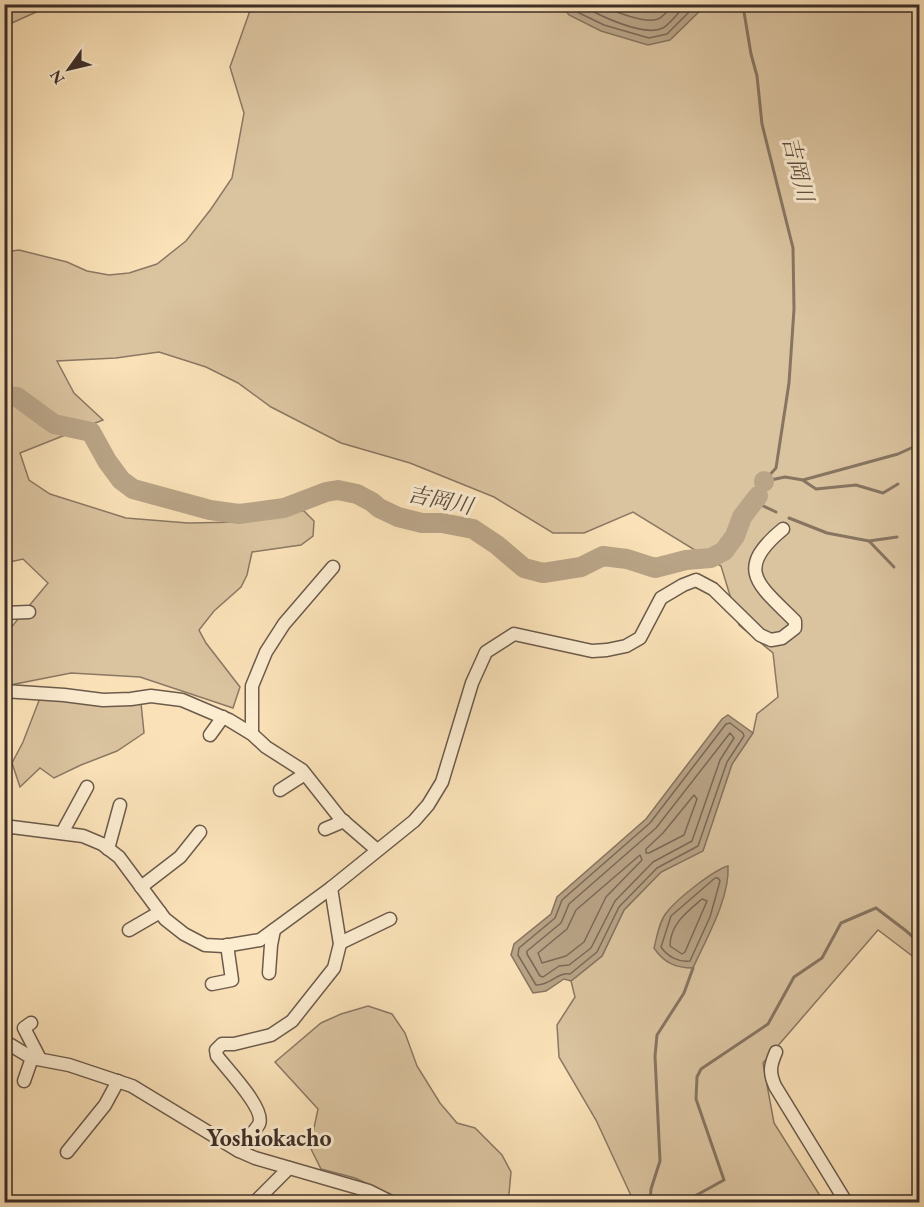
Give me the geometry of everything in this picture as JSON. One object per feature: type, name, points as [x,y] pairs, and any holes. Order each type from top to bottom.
[{"type":"street","points":[[4,825],[83,836],[108,849],[119,857],[165,919],[184,934],[205,945],[227,945],[260,940],[331,888],[414,821],[428,805],[442,782],[472,682],[486,652],[514,634],[592,651],[626,646],[640,638],[661,598],[696,579],[713,589],[760,635],[771,640],[782,638],[795,628],[795,621],[758,582],[755,564],[758,555],[769,541],[783,529]]},
{"type":"street","points":[[252,734],[252,686],[266,652],[284,624],[333,567]]},
{"type":"street","points":[[4,613],[29,612]]},
{"type":"street","points":[[4,691],[103,700],[151,696],[182,699],[223,717],[252,734],[266,747],[305,774],[344,820],[377,850]]},
{"type":"street","points":[[210,735],[223,717]]},
{"type":"street","points":[[280,790],[305,774]]},
{"type":"street","points":[[62,833],[87,787]]},
{"type":"street","points":[[108,849],[120,805]]},
{"type":"street","points":[[325,829],[344,820]]},
{"type":"street","points":[[141,887],[180,857],[200,832]]},
{"type":"street","points":[[238,1151],[261,1118],[254,1102],[217,1056],[216,1050],[222,1044],[234,1044],[271,1035],[292,1021],[334,968],[340,943],[331,888]]},
{"type":"street","points":[[129,930],[160,912]]},
{"type":"street","points":[[340,943],[390,919]]},
{"type":"street","points":[[269,973],[274,930]]},
{"type":"street","points":[[212,984],[232,980],[227,945]]},
{"type":"street","points":[[24,1081],[36,1058],[24,1028],[31,1023]]},
{"type":"street","points":[[4,1041],[36,1058],[69,1065],[132,1086],[238,1151],[369,1191],[391,1203]]},
{"type":"street","points":[[776,1052],[769,1073],[775,1086],[846,1203]]},
{"type":"street","points":[[67,1152],[105,1105],[118,1081]]},
{"type":"street","points":[[255,1203],[289,1168]]},
{"type":"shaded area","points":[[5,4],[52,4],[52,5],[5,26]]},
{"type":"shaded area","points":[[252,5],[919,5],[919,961],[878,930],[763,1063],[774,1123],[824,1202],[634,1202],[596,1120],[559,1057],[557,1025],[575,997],[571,981],[602,956],[624,910],[661,872],[703,850],[732,764],[753,733],[757,714],[778,697],[773,653],[739,625],[721,566],[633,512],[584,533],[553,533],[494,497],[410,463],[341,443],[271,407],[238,383],[206,367],[159,352],[116,358],[57,361],[74,393],[103,420],[20,453],[29,480],[50,494],[126,518],[188,523],[241,522],[275,510],[304,511],[314,521],[313,536],[301,545],[252,552],[247,575],[241,587],[214,611],[199,630],[206,643],[240,687],[233,708],[140,677],[71,673],[5,686],[4,636],[48,583],[23,559],[5,563],[5,252],[19,250],[67,262],[87,271],[109,275],[129,273],[157,264],[186,241],[232,178],[244,113],[230,67]]},
{"type":"shaded area","points":[[40,698],[91,703],[141,703],[144,733],[117,751],[54,778],[40,768],[20,787],[12,763]]},
{"type":"shaded area","points":[[368,1006],[392,1014],[405,1033],[417,1066],[440,1103],[457,1123],[475,1128],[502,1155],[511,1172],[509,1194],[500,1202],[407,1202],[355,1178],[321,1169],[310,1147],[318,1109],[275,1062],[321,1023]]},
{"type":"water","points":[[561,5],[706,5],[670,40],[648,45],[601,31],[569,15]]},
{"type":"water","points":[[728,715],[753,733],[732,764],[703,851],[661,872],[624,910],[602,956],[571,981],[564,979],[546,991],[533,993],[511,955],[514,944],[551,914],[557,897],[646,819],[722,719]]},
{"type":"water","points":[[728,866],[728,878],[721,905],[693,968],[676,966],[666,961],[654,948],[664,916],[695,886]]},
{"type":"waterway","name":"吉岡川","points":[[743,6],[757,76],[762,124],[793,248],[794,309],[789,383],[776,468],[764,481]]},
{"type":"waterway","name":"吉岡川","points":[[4,396],[17,397],[54,424],[91,432],[107,461],[121,480],[133,489],[210,510],[239,514],[284,508],[326,492],[338,490],[357,494],[398,517],[422,523],[442,523],[473,529],[497,545],[524,568],[543,573],[581,567],[603,556],[627,559],[655,568],[686,560],[711,558],[724,551],[735,536],[742,517],[758,496]]},
{"type":"waterway","points":[[766,481],[785,477],[803,480],[898,454],[920,444]]},
{"type":"waterway","points":[[804,481],[816,489],[856,485],[883,493],[898,484]]},
{"type":"waterway","points":[[755,502],[776,512]]},
{"type":"waterway","points":[[789,518],[827,533],[869,541],[897,537]]},
{"type":"waterway","points":[[869,541],[894,567]]},
{"type":"waterway","points":[[684,1202],[724,1180],[696,1099],[697,1077],[701,1069],[768,1024],[794,977],[822,958],[841,923],[876,908],[920,943]]},
{"type":"waterway","points":[[650,1202],[651,1189],[660,1161],[655,1056],[657,1035],[684,993],[693,968]]},
{"type":"district","name":"Yoshiokacho","points":[[269,1137]]}]
